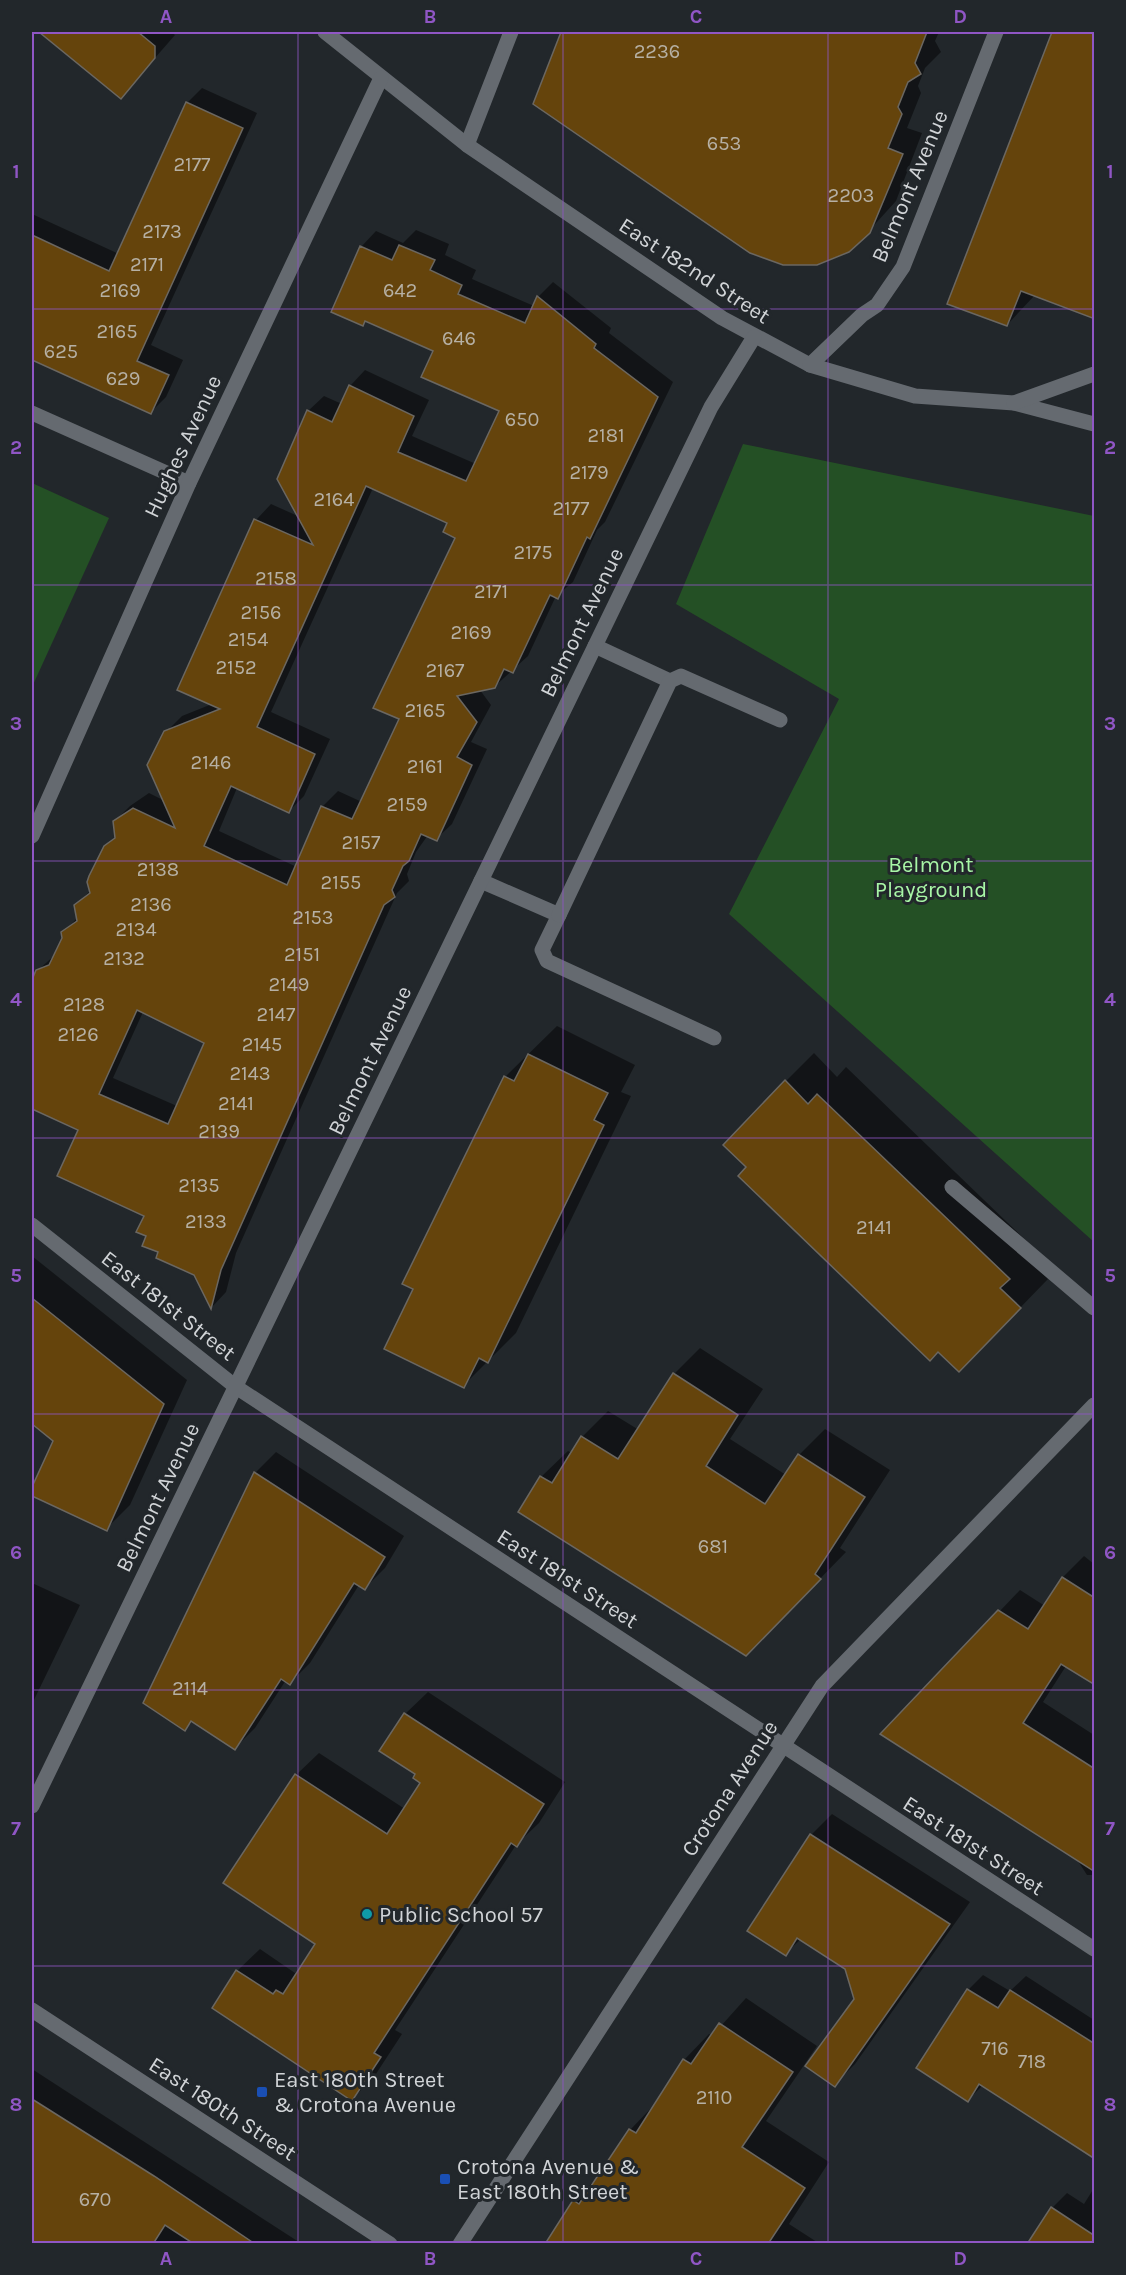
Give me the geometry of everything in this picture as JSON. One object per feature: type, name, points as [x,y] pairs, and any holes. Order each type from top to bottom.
[{"type":"street","name":"East 182nd Street","points":[[325,32],[467,145],[722,318],[754,337],[810,365],[915,396],[1014,403],[1095,424]]},
{"type":"street","points":[[467,145],[511,32]]},
{"type":"street","name":"Belmont Avenue","points":[[810,365],[862,315],[877,305],[903,267],[996,32]]},
{"type":"street","name":"Hughes Avenue","points":[[32,836],[189,483],[381,78]]},
{"type":"street","name":"Belmont Avenue","points":[[32,1806],[717,395],[754,337]]},
{"type":"street","points":[[1014,403],[1095,374]]},
{"type":"street","points":[[32,413],[189,483]]},
{"type":"street","points":[[595,646],[670,681]]},
{"type":"street","points":[[714,1038],[546,961],[542,950],[670,681],[681,676],[780,720]]},
{"type":"street","points":[[481,881],[559,915]]},
{"type":"street","points":[[952,1186],[1095,1308]]},
{"type":"street","name":"East 181st Street","points":[[32,1225],[236,1386],[783,1747],[1095,1949]]},
{"type":"street","name":"Crotona Avenue","points":[[460,2244],[822,1686],[1095,1405]]},
{"type":"street","name":"East 180th Street","points":[[32,2010],[390,2244]]},
{"type":"green space","name":"Belmont Playground","points":[[743,444],[1094,516],[1094,1242],[729,914],[839,699],[676,604]]},
{"type":"green space","points":[[32,483],[109,518],[32,687]]},
{"type":"building","points":[[39,32],[138,32],[155,46],[155,58],[121,99]]},
{"type":"building","points":[[561,32],[927,32],[915,63],[921,74],[908,82],[898,107],[902,114],[888,148],[903,154],[870,233],[849,252],[817,265],[783,265],[750,253],[533,104]]},
{"type":"building","points":[[1052,32],[1095,32],[1095,319],[1021,291],[1007,326],[947,304]]},
{"type":"building","points":[[186,102],[243,128],[137,361],[169,375],[151,414],[32,360],[32,235],[109,271]]},
{"type":"building","points":[[399,245],[435,260],[430,270],[462,285],[458,294],[525,323],[537,296],[596,344],[594,348],[658,397],[590,539],[587,537],[558,599],[550,595],[513,673],[504,669],[495,688],[457,696],[477,722],[457,757],[472,765],[437,841],[421,834],[392,890],[395,897],[384,905],[221,1270],[211,1309],[194,1275],[156,1258],[158,1252],[142,1246],[146,1236],[136,1232],[144,1216],[57,1176],[78,1130],[32,1109],[32,980],[36,970],[49,965],[62,938],[61,932],[77,921],[74,905],[90,893],[87,882],[89,876],[104,846],[115,838],[113,821],[133,808],[175,828],[147,765],[164,731],[220,709],[177,690],[254,519],[313,545],[277,479],[307,410],[332,422],[349,385],[414,416],[398,452],[466,481],[499,411],[421,377],[433,351],[365,321],[363,326],[331,312],[360,246],[392,260]],"holes":[[[366,486],[447,523],[443,532],[455,538],[373,708],[399,719],[352,819],[321,806],[287,885],[204,846],[231,786],[289,813],[315,754],[257,727]],[[137,1010],[204,1043],[168,1124],[99,1094]]]},
{"type":"building","points":[[528,1054],[608,1093],[594,1120],[604,1125],[488,1363],[479,1358],[464,1388],[384,1349],[413,1289],[402,1284],[504,1076],[514,1081]]},
{"type":"building","points":[[785,1080],[808,1104],[817,1094],[1010,1279],[1000,1288],[1021,1308],[959,1372],[938,1352],[930,1361],[738,1176],[746,1167],[723,1145]]},
{"type":"building","points":[[32,1298],[164,1404],[107,1531],[32,1496],[32,1487],[53,1441],[32,1424]]},
{"type":"building","points":[[673,1373],[738,1415],[706,1466],[765,1504],[798,1454],[865,1497],[815,1574],[821,1579],[746,1656],[518,1512],[540,1476],[552,1483],[581,1436],[618,1459]]},
{"type":"building","points":[[254,1472],[385,1557],[365,1590],[354,1583],[290,1685],[281,1679],[235,1750],[191,1721],[185,1731],[143,1703]]},
{"type":"building","points":[[1062,1577],[1095,1598],[1095,1685],[1061,1664],[1023,1723],[1095,1769],[1095,1872],[880,1734],[998,1610],[1028,1629]]},
{"type":"building","name":"Public School 57","points":[[404,1713],[544,1804],[517,1847],[511,1843],[374,2053],[381,2057],[352,2101],[212,2008],[236,1970],[273,1994],[276,1990],[283,1994],[315,1944],[223,1883],[295,1774],[387,1834],[420,1783],[413,1778],[415,1774],[379,1751]]},
{"type":"building","points":[[810,1834],[950,1924],[835,2087],[805,2066],[854,1999],[845,1969],[797,1938],[786,1956],[747,1931]]},
{"type":"building","points":[[967,1989],[998,2008],[1010,1990],[1095,2044],[1095,2159],[979,2084],[968,2102],[916,2068]]},
{"type":"building","points":[[719,2023],[793,2072],[742,2147],[805,2188],[768,2244],[545,2244],[573,2200],[579,2204],[629,2129],[636,2133],[683,2059],[691,2064]]},
{"type":"building","points":[[32,2099],[154,2176],[255,2244],[194,2244],[165,2225],[153,2244],[32,2244]]},
{"type":"building","points":[[1051,2207],[1095,2236],[1095,2244],[1027,2244]]},
{"type":"place","name":"Public School 57","points":[[367,1914]]},
{"type":"place","name":"East 180th Street & Crotona Avenue","points":[[262,2092]]},
{"type":"place","name":"Crotona Avenue & East 180th Street","points":[[445,2179]]}]
